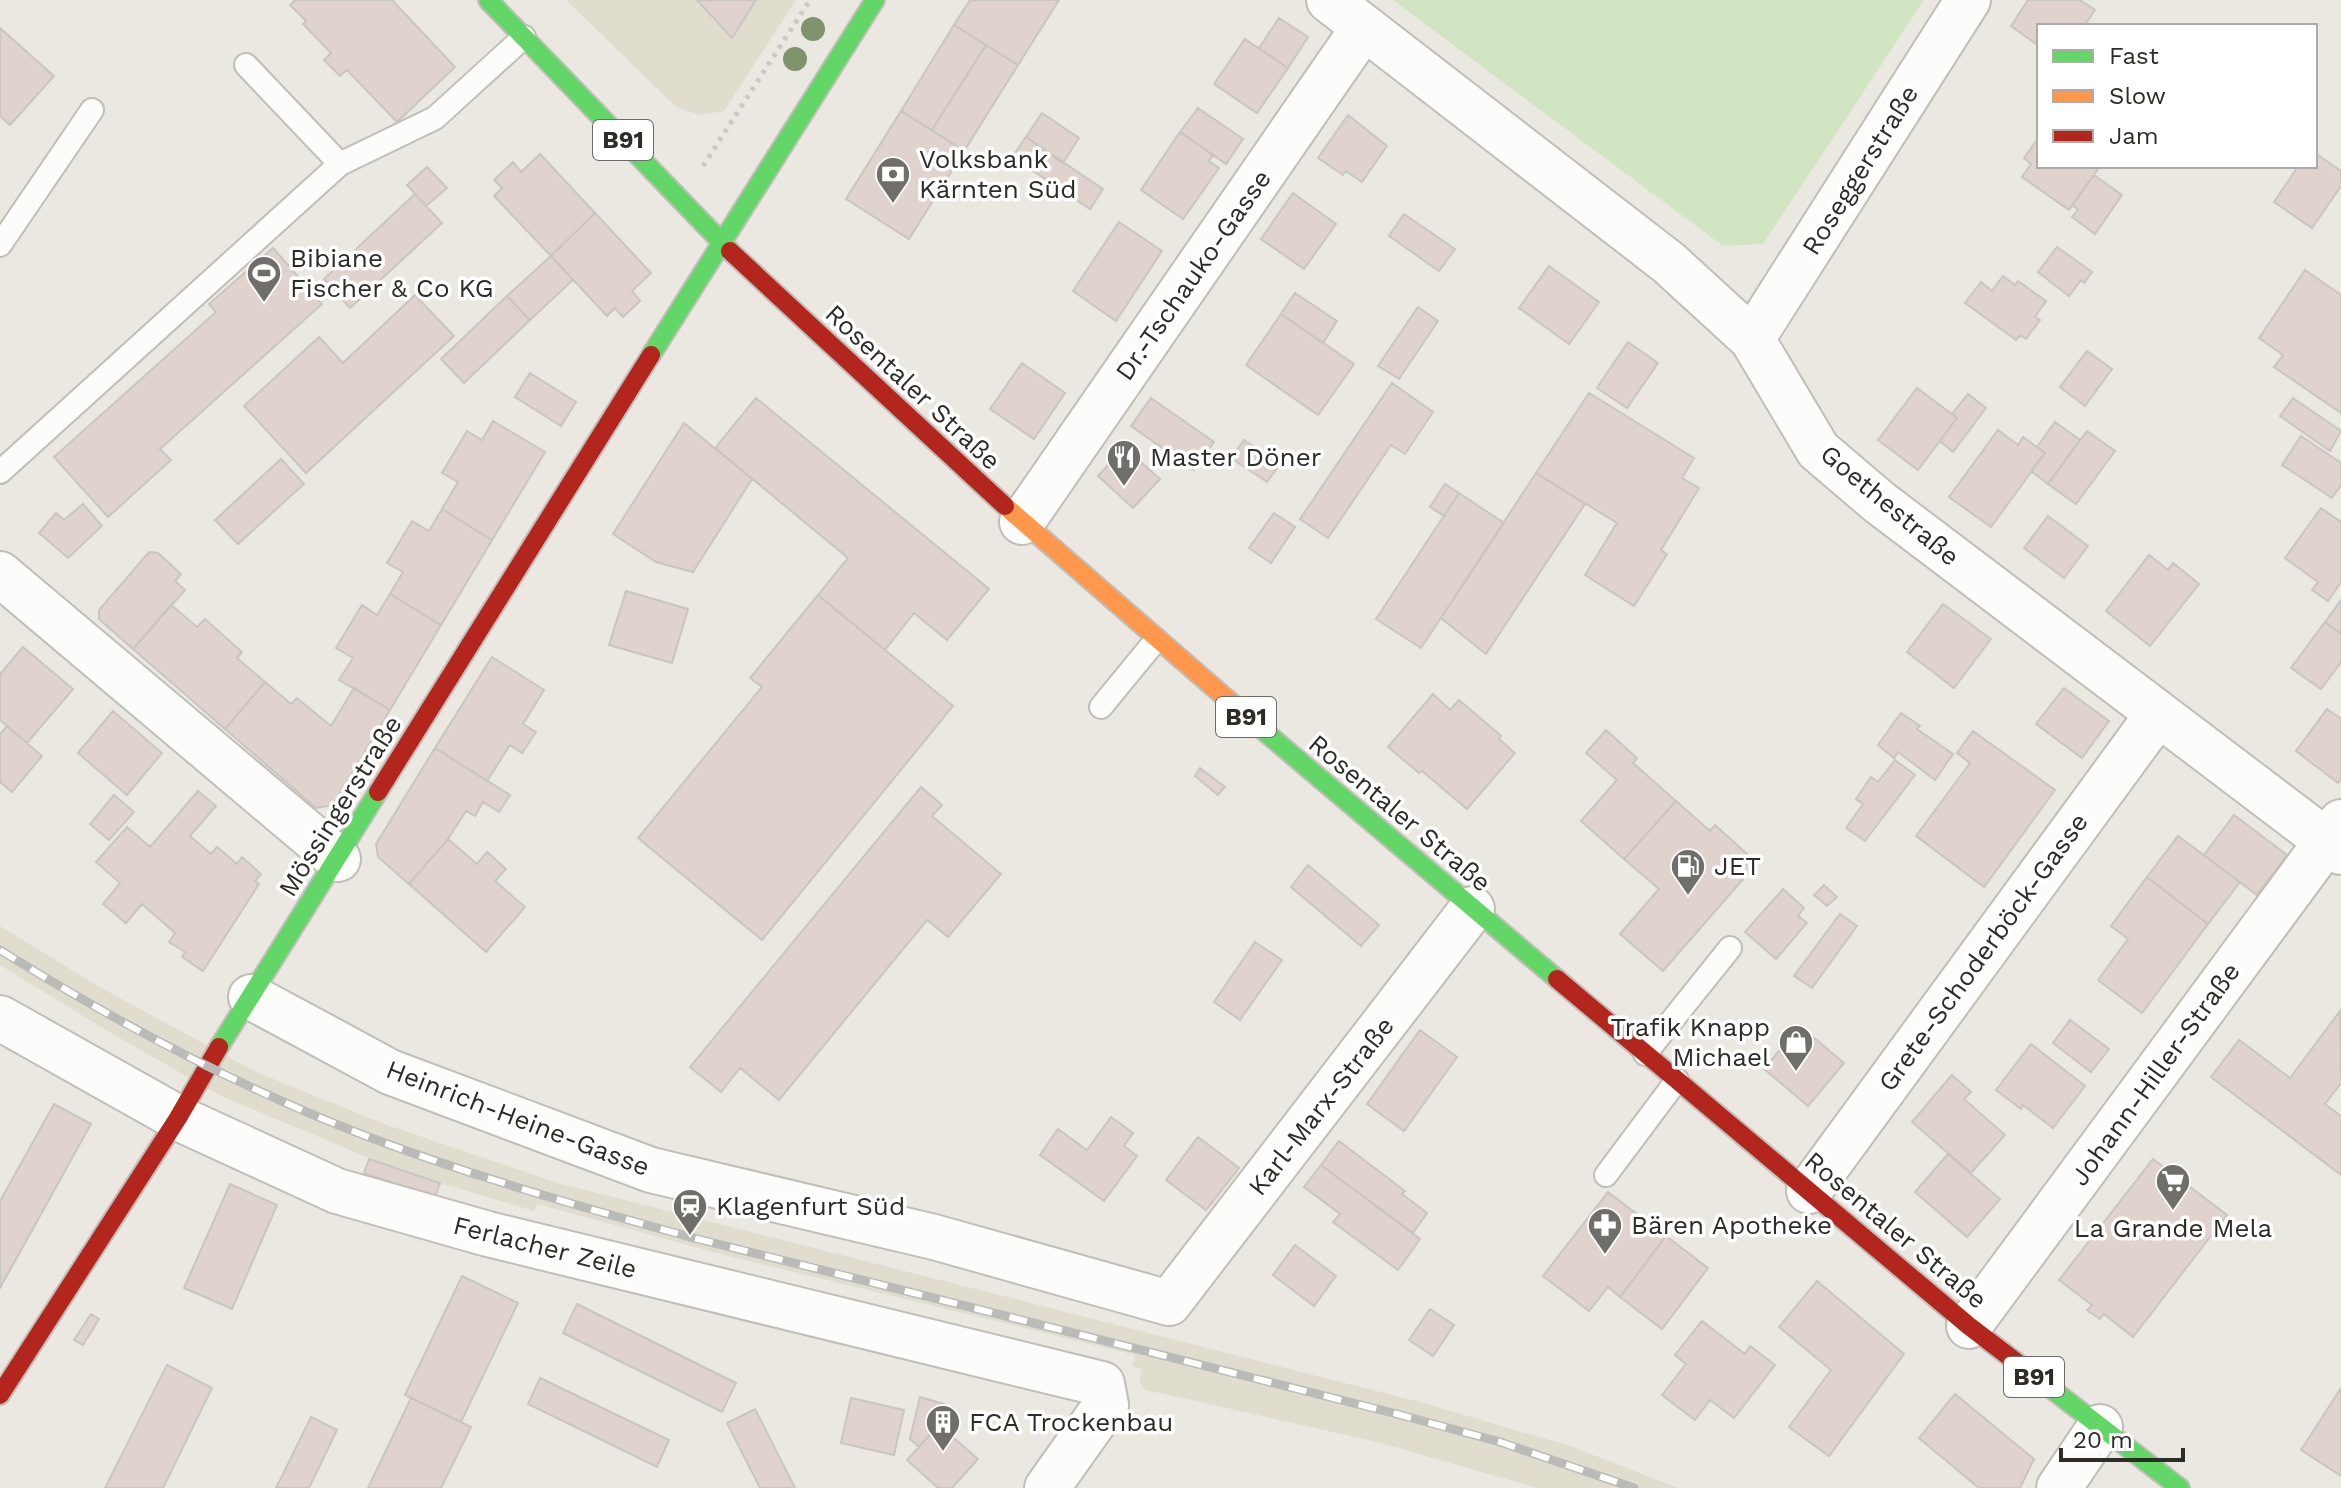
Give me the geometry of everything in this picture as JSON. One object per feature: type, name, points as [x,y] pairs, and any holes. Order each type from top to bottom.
[{"type":"main road","name":"Rosentaler Straße","points":[[488,0],[721,242],[792,311],[1156,640],[1969,1326],[2180,1488]]},
{"type":"main road","name":"Mössingerstraße","points":[[0,1395],[178,1118],[721,242],[875,0]]},
{"type":"street","name":"Goethestraße","points":[[1329,0],[1669,263],[1752,339],[1818,450],[1879,502],[2158,714],[2336,838]]},
{"type":"street","name":"Roseggerstraße","points":[[1752,339],[1968,0]]},
{"type":"street","name":"Dr.-Tschauko-Gasse","points":[[1022,522],[1364,27]]},
{"type":"street","points":[[0,574],[338,859]]},
{"type":"street","name":"Grete-Schoderböck-Gasse","points":[[1809,1191],[2158,714]]},
{"type":"street","name":"Johann-Hiller-Straße","points":[[1969,1326],[2336,838]]},
{"type":"street","name":"Karl-Marx-Straße","points":[[1169,1303],[1472,909]]},
{"type":"street","name":"Heinrich-Heine-Gasse","points":[[251,997],[390,1072],[651,1170],[934,1237],[1169,1303]]},
{"type":"street","name":"Ferlacher Zeile","points":[[0,1018],[178,1118],[308,1179],[365,1200],[488,1234],[1102,1384],[1106,1405],[1047,1488]]},
{"type":"street","points":[[2059,1488],[2100,1427]]},
{"type":"lane","points":[[0,472],[340,164],[435,118],[524,37]]},
{"type":"lane","points":[[246,65],[340,164]]},
{"type":"lane","points":[[0,245],[92,110]]},
{"type":"lane","points":[[1101,707],[1156,640]]},
{"type":"lane","points":[[1645,1054],[1730,948]]},
{"type":"lane","points":[[1606,1175],[1677,1080]]},
{"type":"path","points":[[681,200],[810,0]]},
{"type":"shaded area","points":[[566,0],[796,0],[724,111],[700,115],[676,107]]},
{"type":"shaded area","points":[[0,926],[98,986],[256,1072],[387,1125],[558,1183],[1420,1402],[1573,1447],[1678,1488],[1537,1488],[1377,1442],[1146,1390],[1139,1382],[1142,1369],[1132,1366],[1135,1355],[724,1255],[537,1204],[534,1211],[440,1183],[369,1158],[221,1096],[111,1033],[0,965]]},
{"type":"green space","points":[[1393,0],[1924,0],[1763,244],[1723,246]]},
{"type":"building","points":[[295,0],[392,0],[455,67],[397,122],[347,70],[340,76],[324,60],[331,53],[303,24],[306,21],[290,5]]},
{"type":"building","points":[[697,0],[756,0],[732,38]]},
{"type":"building","points":[[970,0],[1059,0],[1018,65],[954,25]]},
{"type":"building","points":[[2028,0],[2080,0],[2095,10],[2085,24],[2037,24],[2037,45],[2011,26]]},
{"type":"building","points":[[1279,18],[1308,37],[1288,68],[1259,48]]},
{"type":"building","points":[[954,25],[986,45],[932,130],[901,111]]},
{"type":"building","points":[[0,28],[54,76],[10,125],[0,116]]},
{"type":"building","points":[[1245,39],[1288,68],[1257,113],[1214,84]]},
{"type":"building","points":[[986,45],[1018,65],[964,151],[932,130]]},
{"type":"building","points":[[1198,108],[1243,139],[1226,164],[1180,132]]},
{"type":"building","points":[[901,111],[964,151],[909,239],[846,199]]},
{"type":"building","points":[[1042,113],[1079,138],[1063,163],[1026,137]]},
{"type":"building","points":[[1348,115],[1387,146],[1362,182],[1346,171],[1343,175],[1318,158]]},
{"type":"building","points":[[1180,132],[1213,155],[1209,161],[1219,168],[1183,219],[1141,190]]},
{"type":"building","points":[[1026,137],[1103,189],[1090,209],[1012,157]]},
{"type":"building","points":[[2037,140],[2037,168],[2099,168],[2069,210],[2022,177],[2031,164],[2024,158]]},
{"type":"building","points":[[540,154],[595,213],[551,256],[494,196],[502,188],[494,180],[513,162],[521,172]]},
{"type":"building","points":[[2317,154],[2341,171],[2341,186],[2312,228],[2274,202],[2297,168],[2317,168]]},
{"type":"building","points":[[427,167],[447,188],[426,206],[407,185]]},
{"type":"building","points":[[2094,175],[2122,195],[2095,234],[2072,217],[2078,209],[2072,205]]},
{"type":"building","points":[[1293,193],[1336,224],[1304,269],[1261,239]]},
{"type":"building","points":[[415,194],[442,223],[350,308],[324,279]]},
{"type":"building","points":[[595,213],[651,273],[632,291],[640,301],[623,317],[615,308],[607,316],[551,256]]},
{"type":"building","points":[[1404,214],[1455,249],[1439,271],[1389,236]]},
{"type":"building","points":[[1119,222],[1162,251],[1116,321],[1073,291]]},
{"type":"building","points":[[2057,247],[2092,272],[2084,283],[2081,280],[2069,296],[2038,272]]},
{"type":"building","points":[[273,248],[322,304],[160,449],[171,460],[108,517],[54,457],[216,312],[209,304]]},
{"type":"building","points":[[551,256],[573,280],[530,320],[507,296]]},
{"type":"building","points":[[1549,266],[1599,302],[1569,344],[1519,308]]},
{"type":"building","points":[[2305,270],[2341,295],[2341,413],[2274,367],[2283,355],[2259,338]]},
{"type":"building","points":[[2003,276],[2015,285],[2018,281],[2046,301],[2035,317],[2040,320],[2026,339],[2021,335],[2016,340],[1965,303],[1981,282],[1992,291]]},
{"type":"building","points":[[1295,293],[1337,321],[1323,343],[1281,314]]},
{"type":"building","points":[[415,295],[454,336],[306,473],[244,406],[319,337],[343,363]]},
{"type":"building","points":[[507,296],[530,320],[464,383],[441,359]]},
{"type":"building","points":[[1418,307],[1438,321],[1399,379],[1378,366]]},
{"type":"building","points":[[1281,314],[1354,364],[1318,415],[1246,365]]},
{"type":"building","points":[[1628,342],[1658,363],[1627,408],[1597,388]]},
{"type":"building","points":[[2087,351],[2112,369],[2085,406],[2060,387]]},
{"type":"building","points":[[1022,363],[1065,393],[1034,439],[990,409]]},
{"type":"building","points":[[530,373],[576,402],[561,426],[515,397]]},
{"type":"building","points":[[1392,383],[1433,412],[1405,454],[1391,445],[1328,538],[1300,519]]},
{"type":"building","points":[[1917,388],[1957,418],[1918,470],[1878,440]]},
{"type":"building","points":[[1589,393],[1694,458],[1682,478],[1699,488],[1661,550],[1667,554],[1634,606],[1585,575],[1617,523],[1536,473]]},
{"type":"building","points":[[1968,394],[1986,408],[1953,452],[1940,441],[1957,418],[1952,414]]},
{"type":"building","points":[[756,398],[989,589],[947,640],[914,613],[885,650],[818,595],[848,558],[715,448]]},
{"type":"building","points":[[1151,398],[1214,442],[1194,470],[1131,426]]},
{"type":"building","points":[[2293,398],[2341,431],[2330,451],[2280,416]]},
{"type":"building","points":[[493,421],[545,452],[492,540],[442,509],[458,482],[442,473],[467,431],[482,440]]},
{"type":"building","points":[[2055,422],[2080,440],[2048,484],[2031,471],[2045,453],[2037,447]]},
{"type":"building","points":[[684,423],[752,479],[693,572],[656,562],[613,534]]},
{"type":"building","points":[[1998,430],[2018,445],[2023,437],[2045,453],[1991,527],[1949,497]]},
{"type":"building","points":[[2087,431],[2115,451],[2076,504],[2048,484]]},
{"type":"building","points":[[2301,436],[2341,463],[2341,485],[2332,498],[2282,465]]},
{"type":"building","points":[[1244,440],[1280,464],[1267,482],[1231,458]]},
{"type":"building","points":[[281,459],[304,484],[238,544],[215,520]]},
{"type":"building","points":[[1113,460],[1130,475],[1142,463],[1160,479],[1133,508],[1098,476]]},
{"type":"building","points":[[1536,473],[1585,504],[1486,654],[1441,618]]},
{"type":"building","points":[[1445,484],[1459,493],[1444,516],[1430,507]]},
{"type":"building","points":[[1459,493],[1504,523],[1421,648],[1376,619]]},
{"type":"building","points":[[83,504],[102,526],[68,558],[39,533],[56,513],[64,520]]},
{"type":"building","points":[[2321,508],[2341,522],[2341,582],[2328,601],[2312,590],[2318,582],[2285,558]]},
{"type":"building","points":[[442,509],[492,540],[441,625],[390,594],[403,572],[387,563],[412,521],[429,531]]},
{"type":"building","points":[[1274,513],[1295,527],[1271,563],[1249,548]]},
{"type":"building","points":[[2048,516],[2088,546],[2064,578],[2024,548]]},
{"type":"building","points":[[149,552],[158,553],[181,574],[175,581],[185,590],[133,649],[99,619],[99,610]]},
{"type":"building","points":[[2149,555],[2168,570],[2173,563],[2199,584],[2150,646],[2106,611]]},
{"type":"building","points":[[626,591],[688,609],[672,663],[609,645]]},
{"type":"building","points":[[390,594],[441,625],[390,710],[339,680],[353,658],[336,648],[362,605],[377,615]]},
{"type":"building","points":[[818,595],[953,706],[762,940],[638,838],[762,687],[750,678]]},
{"type":"building","points":[[2341,600],[2341,634],[2325,622]]},
{"type":"building","points":[[1943,604],[1991,639],[1954,688],[1907,652]]},
{"type":"building","points":[[171,605],[197,627],[205,619],[242,652],[237,658],[265,682],[225,729],[133,649]]},
{"type":"building","points":[[2325,622],[2341,634],[2341,662],[2321,689],[2291,668]]},
{"type":"building","points":[[23,647],[73,689],[27,743],[0,720],[0,674]]},
{"type":"building","points":[[492,657],[544,690],[523,724],[536,732],[522,753],[510,745],[487,781],[435,748]]},
{"type":"building","points":[[265,682],[291,704],[297,698],[331,726],[354,688],[390,710],[333,805],[316,808],[225,729]]},
{"type":"building","points":[[2064,688],[2109,721],[2082,758],[2036,724]]},
{"type":"building","points":[[1433,694],[1450,710],[1459,700],[1501,736],[1499,739],[1515,753],[1467,809],[1388,747]]},
{"type":"building","points":[[2327,709],[2341,719],[2341,780],[2338,783],[2296,751]]},
{"type":"building","points":[[113,711],[162,753],[127,795],[78,753]]},
{"type":"building","points":[[1901,713],[1920,726],[1917,729],[1953,754],[1935,780],[1898,752],[1894,758],[1878,745]]},
{"type":"building","points":[[7,726],[42,756],[12,792],[0,782],[0,734]]},
{"type":"building","points":[[1606,730],[1637,758],[1633,763],[1676,801],[1624,859],[1581,821],[1617,780],[1586,753]]},
{"type":"building","points":[[1973,731],[2055,790],[1984,887],[1916,836],[1970,763],[1957,753]]},
{"type":"building","points":[[435,748],[510,795],[499,812],[483,802],[475,816],[466,811],[448,839],[409,884],[378,857],[376,844]]},
{"type":"building","points":[[1895,760],[1915,775],[1865,841],[1846,828],[1863,804],[1856,799],[1871,777],[1878,782]]},
{"type":"building","points":[[1200,768],[1225,787],[1218,795],[1195,776]]},
{"type":"building","points":[[921,787],[942,805],[932,816],[1001,874],[948,937],[927,920],[779,1100],[740,1068],[721,1092],[690,1067]]},
{"type":"building","points":[[198,791],[216,806],[190,836],[211,854],[217,847],[237,864],[242,857],[261,874],[255,881],[259,884],[203,971],[182,957],[185,952],[169,942],[175,933],[142,904],[126,923],[103,904],[120,883],[96,862],[127,827],[150,847]]},
{"type":"building","points":[[114,795],[134,812],[109,840],[90,824]]},
{"type":"building","points":[[1676,801],[1710,831],[1715,825],[1757,863],[1663,971],[1620,934],[1659,889],[1624,859]]},
{"type":"building","points":[[2234,815],[2287,855],[2257,895],[2204,855]]},
{"type":"building","points":[[2178,836],[2240,882],[2208,924],[2147,877]]},
{"type":"building","points":[[448,839],[477,864],[487,852],[506,869],[495,881],[525,907],[486,952],[409,884]]},
{"type":"building","points":[[1308,865],[1379,925],[1361,946],[1291,887]]},
{"type":"building","points":[[2147,877],[2208,924],[2142,1013],[2098,980],[2128,939],[2111,926]]},
{"type":"building","points":[[1824,885],[1837,897],[1827,906],[1814,895]]},
{"type":"building","points":[[1783,889],[1804,908],[1798,916],[1807,923],[1776,959],[1745,932]]},
{"type":"building","points":[[1840,914],[1857,926],[1812,988],[1794,976]]},
{"type":"building","points":[[1255,942],[1282,960],[1240,1020],[1214,1002]]},
{"type":"building","points":[[2340,1011],[2341,1083],[2325,1104],[2341,1116],[2341,1175],[2211,1077],[2239,1040],[2290,1078]]},
{"type":"building","points":[[2070,1020],[2109,1049],[2091,1072],[2053,1043]]},
{"type":"building","points":[[1800,1026],[1844,1063],[1808,1106],[1764,1069]]},
{"type":"building","points":[[1420,1030],[1457,1057],[1404,1131],[1367,1104]]},
{"type":"building","points":[[2031,1044],[2085,1086],[2053,1128],[2023,1105],[2021,1109],[1996,1090]]},
{"type":"building","points":[[1952,1075],[1971,1092],[1964,1099],[2005,1135],[1971,1173],[1912,1122]]},
{"type":"building","points":[[54,1104],[91,1124],[0,1288],[0,1201]]},
{"type":"building","points":[[1111,1117],[1133,1133],[1124,1146],[1137,1156],[1104,1201],[1040,1155],[1058,1129],[1087,1150]]},
{"type":"building","points":[[1198,1137],[1239,1168],[1206,1210],[1166,1180]]},
{"type":"building","points":[[1339,1141],[1405,1191],[1402,1194],[1427,1213],[1413,1233],[1321,1165]]},
{"type":"building","points":[[1948,1154],[2000,1199],[1967,1237],[1915,1192]]},
{"type":"building","points":[[369,1159],[440,1183],[435,1197],[364,1173]]},
{"type":"building","points":[[2153,1159],[2227,1215],[2133,1337],[2104,1314],[2100,1319],[2087,1310],[2092,1305],[2059,1280]]},
{"type":"building","points":[[1321,1165],[1420,1239],[1398,1270],[1333,1222],[1340,1214],[1304,1187]]},
{"type":"building","points":[[230,1184],[277,1205],[232,1309],[184,1288]]},
{"type":"building","name":"Bären Apotheke","points":[[1608,1192],[1666,1236],[1620,1297],[1608,1287],[1589,1311],[1543,1276]]},
{"type":"building","points":[[1666,1236],[1708,1268],[1662,1329],[1620,1297]]},
{"type":"building","points":[[1295,1245],[1336,1276],[1314,1306],[1273,1275]]},
{"type":"building","points":[[462,1276],[518,1303],[461,1422],[405,1395]]},
{"type":"building","points":[[1817,1281],[1904,1354],[1829,1456],[1789,1427],[1831,1370],[1779,1327]]},
{"type":"building","points":[[577,1304],[736,1383],[722,1412],[563,1333]]},
{"type":"building","points":[[1430,1309],[1454,1325],[1433,1356],[1409,1340]]},
{"type":"building","points":[[91,1314],[99,1319],[83,1345],[74,1340]]},
{"type":"building","points":[[1702,1321],[1745,1354],[1750,1346],[1775,1365],[1734,1418],[1710,1400],[1695,1420],[1662,1395],[1686,1364],[1675,1355]]},
{"type":"building","points":[[167,1365],[212,1388],[163,1488],[105,1488]]},
{"type":"building","points":[[540,1378],[669,1440],[657,1467],[528,1404]]},
{"type":"building","points":[[2341,1388],[2341,1476],[2301,1450]]},
{"type":"building","points":[[1955,1394],[2034,1459],[2020,1488],[1979,1488],[1919,1438]]},
{"type":"building","points":[[920,1397],[944,1404],[939,1425],[919,1447],[910,1439]]},
{"type":"building","points":[[411,1398],[471,1427],[441,1488],[368,1488]]},
{"type":"building","points":[[851,1398],[904,1410],[894,1455],[841,1443]]},
{"type":"building","points":[[755,1409],[795,1488],[760,1488],[727,1423]]},
{"type":"building","points":[[311,1417],[337,1430],[309,1488],[276,1488]]},
{"type":"building","name":"FCA Trockenbau","points":[[939,1425],[978,1459],[952,1488],[938,1488],[907,1460]]},
{"type":"railway","points":[[0,950],[88,1003],[225,1075],[318,1117],[446,1164],[690,1237],[1500,1442],[1634,1488]]},
{"type":"traffic: fast","points":[[488,0],[730,251]]},
{"type":"traffic: fast","points":[[651,355],[875,0]]},
{"type":"traffic: fast","points":[[1258,726],[1557,979]]},
{"type":"traffic: fast","points":[[219,1047],[378,792]]},
{"type":"traffic: fast","points":[[2049,1387],[2180,1488]]},
{"type":"traffic: slow","points":[[1005,506],[1258,726]]},
{"type":"traffic: jam","points":[[730,251],[1005,506]]},
{"type":"traffic: jam","points":[[378,792],[651,355]]},
{"type":"traffic: jam","points":[[1557,979],[1969,1326],[2049,1387]]},
{"type":"traffic: jam","points":[[0,1395],[178,1118],[219,1047]]},
{"type":"place","name":"Volksbank Kärnten Süd","points":[[893,205]]},
{"type":"place","name":"Bibiane Fischer & Co KG","points":[[264,304]]},
{"type":"place","name":"Master Döner","points":[[1124,488]]},
{"type":"place","name":"JET","points":[[1688,897]]},
{"type":"place","name":"Trafik Knapp Michael","points":[[1796,1073]]},
{"type":"place","name":"La Grande Mela","points":[[2173,1212]]},
{"type":"place","name":"Klagenfurt Süd","points":[[690,1237]]},
{"type":"place","name":"Bären Apotheke","points":[[1605,1256]]},
{"type":"place","name":"FCA Trockenbau","points":[[943,1453]]}]
